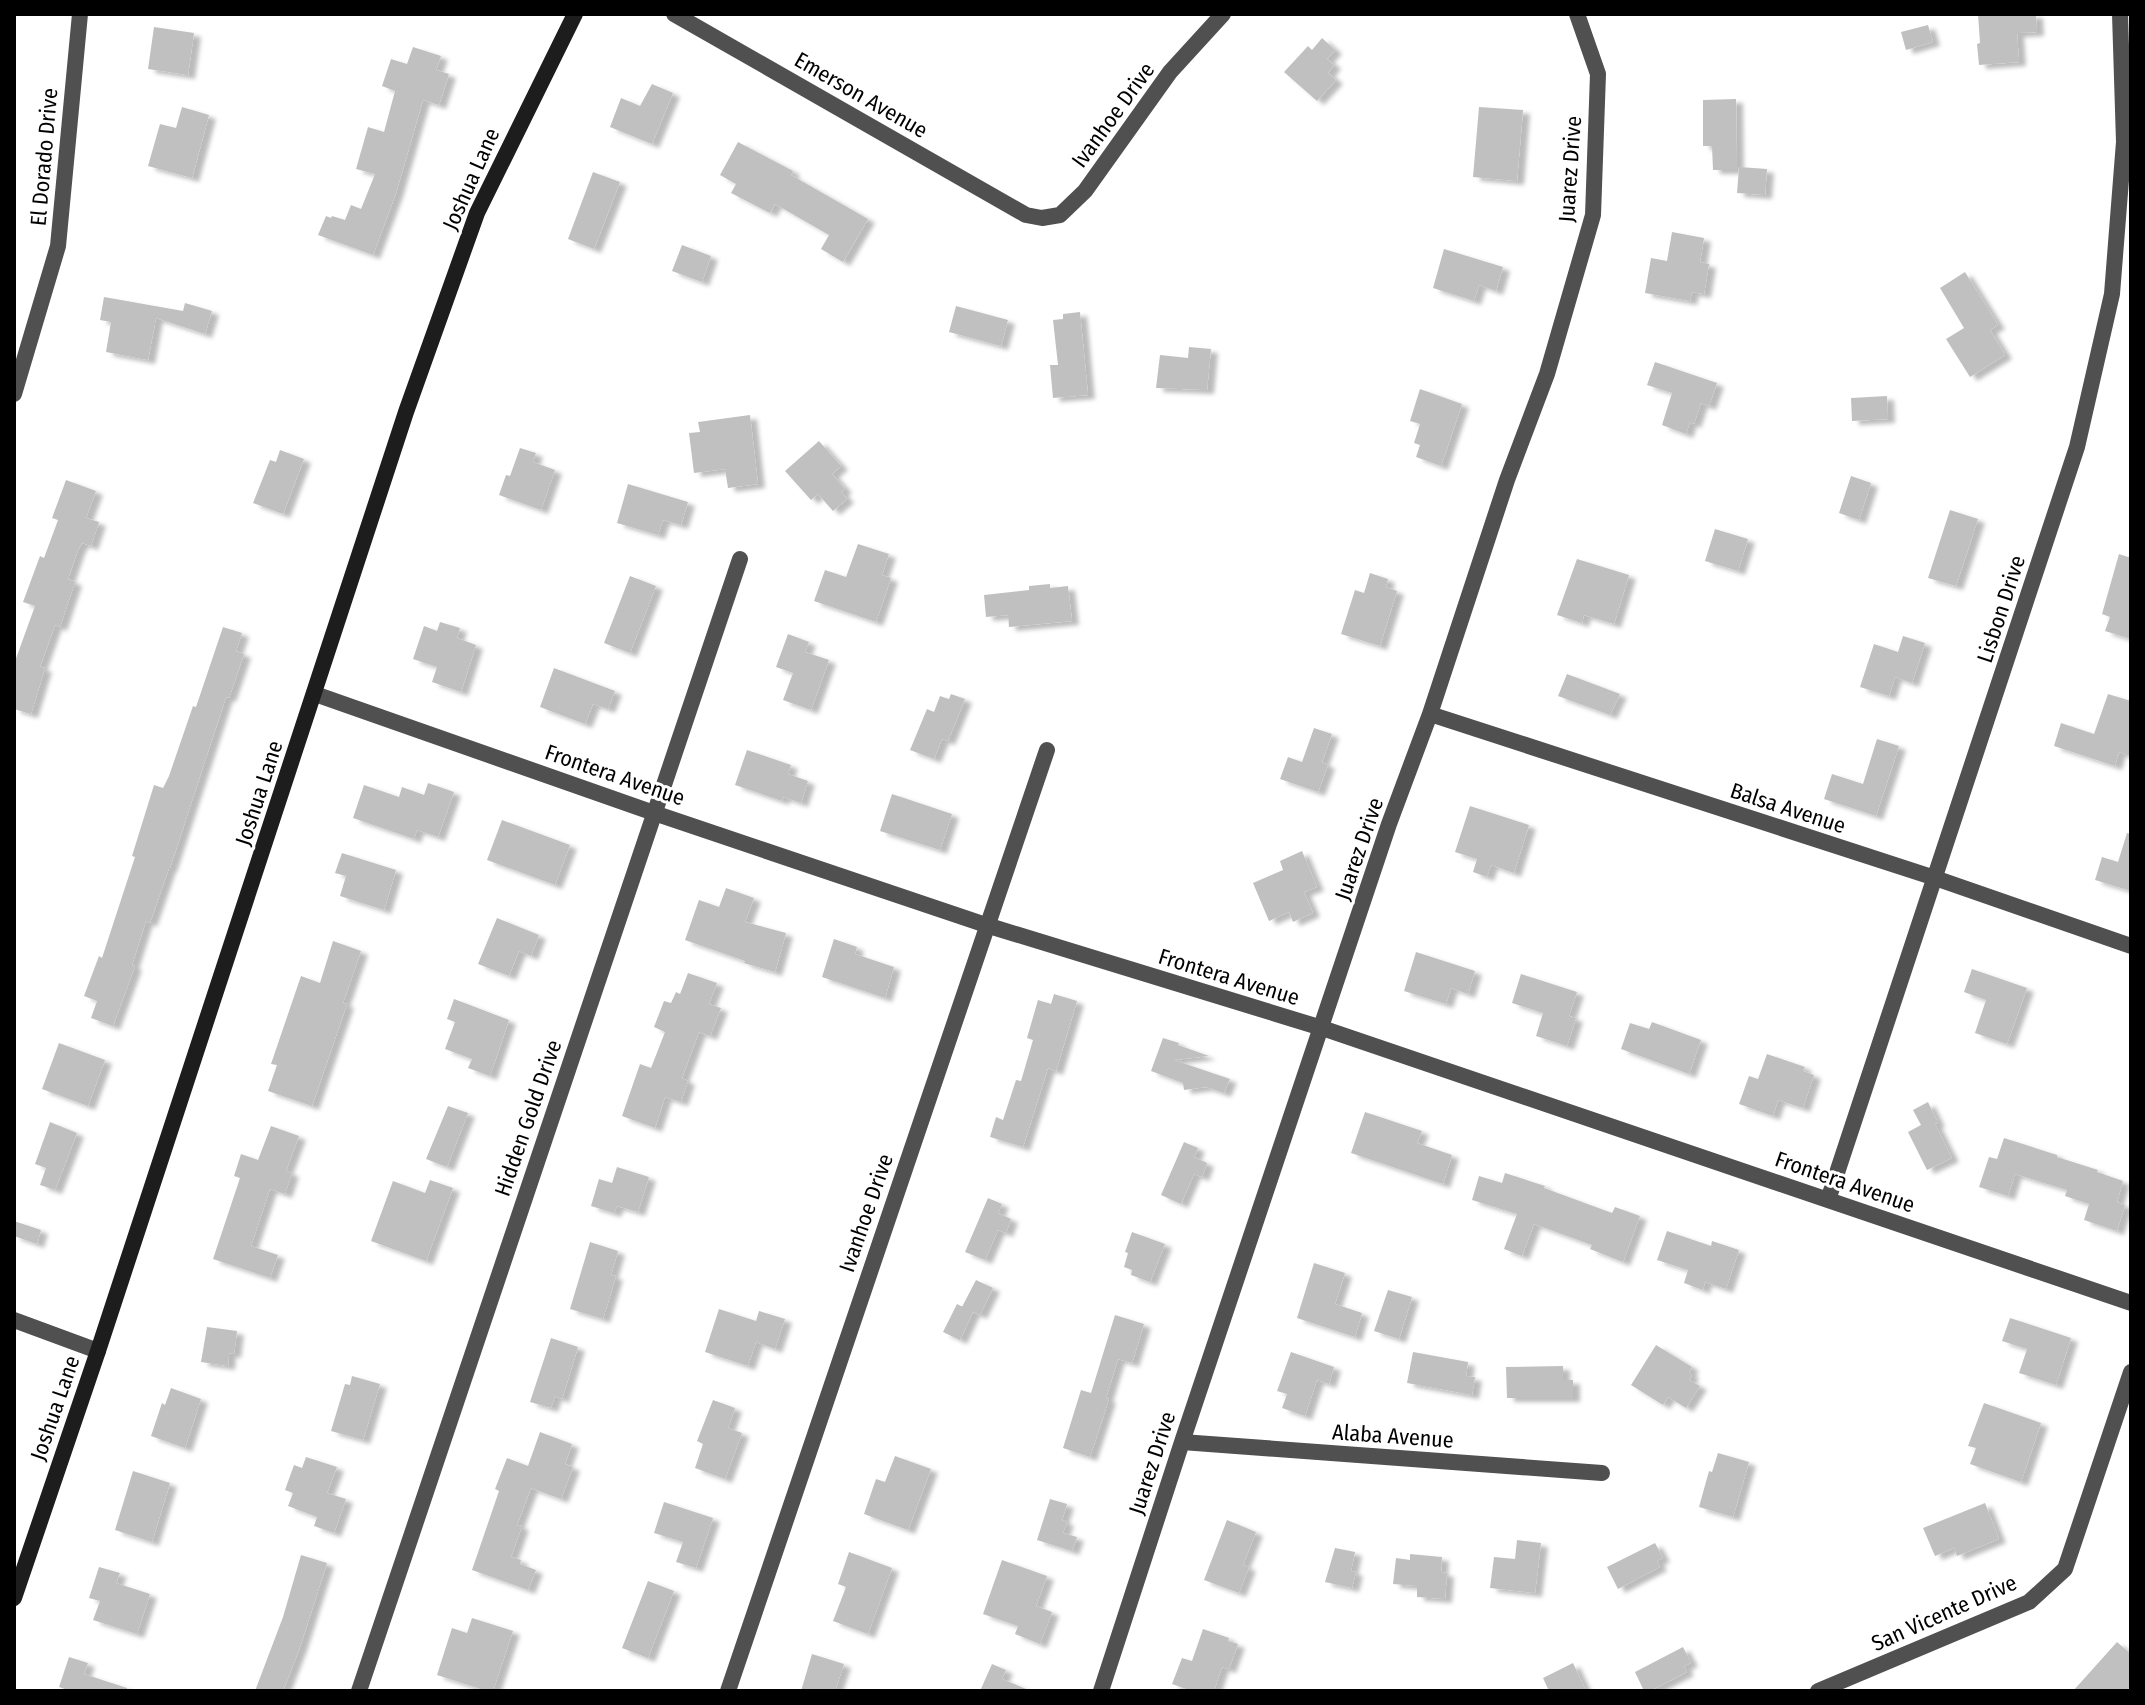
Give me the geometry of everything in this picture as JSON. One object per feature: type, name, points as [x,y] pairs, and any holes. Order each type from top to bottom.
[{"type":"main road","name":"Joshua Lane","points":[[14,1598],[406,412],[477,213],[575,14]]},
{"type":"street","name":"El Dorado Drive","points":[[14,394],[58,246],[80,14]]},
{"type":"street","name":"Emerson Avenue","points":[[674,14],[1026,215]]},
{"type":"street","name":"Ivanhoe Drive","points":[[1026,215],[1042,218],[1060,215],[1085,191],[1170,72],[1223,14]]},
{"type":"street","name":"Juarez Drive","points":[[1101,1691],[1389,824],[1430,714],[1507,480],[1547,374],[1593,215],[1598,74],[1577,14]]},
{"type":"street","name":"Lisbon Drive","points":[[1828,1200],[2077,447],[2112,294],[2124,142],[2120,14]]},
{"type":"street","name":"Hidden Gold Drive","points":[[359,1691],[740,559]]},
{"type":"street","name":"Frontera Avenue","points":[[315,694],[986,925],[1322,1028],[2131,1303]]},
{"type":"street","name":"Balsa Avenue","points":[[1430,714],[1935,878],[2131,946]]},
{"type":"street","name":"Ivanhoe Drive","points":[[728,1691],[1047,750]]},
{"type":"street","points":[[14,1320],[98,1351]]},
{"type":"street","name":"San Vicente Drive","points":[[1818,1691],[2029,1602],[2065,1569],[2131,1372]]},
{"type":"street","name":"Alaba Avenue","points":[[1182,1442],[1602,1473]]},
{"type":"building","points":[[1978,14],[2036,14],[2037,32],[2017,33],[2019,62],[1979,65]]},
{"type":"building","points":[[1928,25],[1933,42],[1906,50],[1901,32]]},
{"type":"building","points":[[154,27],[194,33],[188,75],[148,69]]},
{"type":"building","points":[[1322,38],[1335,50],[1327,59],[1334,65],[1328,73],[1336,80],[1317,101],[1284,72],[1308,46],[1312,50]]},
{"type":"building","points":[[413,47],[441,56],[436,70],[449,74],[439,105],[423,100],[396,193],[373,255],[318,235],[326,216],[345,220],[351,205],[361,209],[375,174],[356,169],[368,127],[384,132],[395,91],[382,86],[391,59],[407,64]]},
{"type":"building","points":[[652,84],[673,93],[652,144],[610,127],[621,98],[640,106]]},
{"type":"building","points":[[1736,99],[1737,170],[1713,170],[1712,146],[1703,146],[1703,100]]},
{"type":"building","points":[[182,107],[209,115],[192,178],[148,166],[160,124],[176,128]]},
{"type":"building","points":[[1479,107],[1523,110],[1517,181],[1473,177]]},
{"type":"building","points":[[738,142],[793,171],[791,175],[868,219],[843,262],[821,249],[829,235],[775,204],[770,213],[731,193],[736,184],[720,175]]},
{"type":"building","points":[[1739,167],[1767,169],[1765,195],[1737,193]]},
{"type":"building","points":[[593,172],[620,182],[594,249],[568,239]]},
{"type":"building","points":[[1672,232],[1704,238],[1700,262],[1709,264],[1704,294],[1692,292],[1690,301],[1645,293],[1651,258],[1667,261]]},
{"type":"building","points":[[682,245],[711,256],[702,282],[672,271]]},
{"type":"building","points":[[1444,249],[1503,267],[1496,291],[1479,285],[1474,301],[1433,288]]},
{"type":"building","points":[[1965,272],[1998,325],[1990,330],[2005,355],[1970,377],[1946,339],[1964,328],[1940,288]]},
{"type":"building","points":[[104,297],[183,311],[185,303],[212,311],[205,334],[156,318],[148,360],[106,352],[111,322],[100,320]]},
{"type":"building","points":[[956,306],[1008,320],[1001,346],[949,332]]},
{"type":"building","points":[[1080,312],[1088,395],[1053,398],[1050,365],[1058,365],[1053,320],[1063,319],[1063,314]]},
{"type":"building","points":[[1189,347],[1211,349],[1207,390],[1156,388],[1160,355],[1188,358]]},
{"type":"building","points":[[1655,362],[1717,383],[1709,406],[1701,403],[1694,424],[1690,422],[1686,434],[1662,425],[1672,393],[1647,385]]},
{"type":"building","points":[[1420,389],[1462,404],[1441,466],[1416,457],[1420,445],[1414,443],[1420,424],[1410,421]]},
{"type":"building","points":[[1887,396],[1888,419],[1852,421],[1851,398]]},
{"type":"building","points":[[750,415],[758,484],[728,488],[725,469],[694,473],[689,433],[700,432],[698,422]]},
{"type":"building","points":[[819,441],[841,466],[832,474],[845,489],[841,492],[847,499],[833,511],[818,494],[811,500],[785,471]]},
{"type":"building","points":[[520,448],[536,453],[533,462],[555,470],[541,510],[499,495]]},
{"type":"building","points":[[280,450],[304,459],[283,514],[253,503],[270,460],[276,462]]},
{"type":"building","points":[[1851,476],[1871,483],[1859,520],[1839,513]]},
{"type":"building","points":[[66,480],[96,491],[86,518],[99,522],[91,546],[82,543],[78,550],[68,579],[75,582],[60,627],[55,625],[40,667],[45,668],[31,714],[14,709],[14,664],[35,606],[23,602],[40,556],[44,558],[58,520],[52,518]]},
{"type":"building","points":[[628,484],[688,502],[681,525],[663,520],[658,535],[617,523]]},
{"type":"building","points":[[1950,510],[1978,519],[1956,586],[1928,578]]},
{"type":"building","points":[[1715,529],[1748,539],[1738,571],[1705,561]]},
{"type":"building","points":[[858,544],[889,554],[882,575],[891,578],[876,622],[814,601],[825,570],[846,577]]},
{"type":"building","points":[[2119,554],[2131,558],[2131,639],[2105,631],[2110,617],[2102,614]]},
{"type":"building","points":[[1577,559],[1629,575],[1614,624],[1584,615],[1582,623],[1557,615]]},
{"type":"building","points":[[1370,573],[1388,579],[1386,587],[1397,591],[1380,646],[1341,634],[1355,590],[1364,593]]},
{"type":"building","points":[[630,576],[656,586],[630,653],[604,643]]},
{"type":"building","points":[[1050,584],[1050,588],[1068,586],[1072,621],[1009,627],[1008,615],[986,617],[984,595],[1029,590],[1029,586]]},
{"type":"building","points":[[440,622],[460,628],[457,638],[476,645],[461,692],[432,682],[437,667],[413,659],[424,626],[437,631]]},
{"type":"building","points":[[223,627],[242,633],[236,651],[244,654],[229,698],[226,697],[150,923],[146,921],[132,965],[135,966],[113,1026],[91,1018],[97,1001],[84,996],[99,956],[102,958],[135,857],[132,856],[154,785],[163,788],[169,776]]},
{"type":"building","points":[[788,634],[809,642],[805,652],[829,660],[811,710],[783,700],[793,673],[776,667]]},
{"type":"building","points":[[1903,636],[1925,643],[1912,683],[1895,677],[1889,696],[1860,687],[1874,644],[1898,652]]},
{"type":"building","points":[[554,668],[615,691],[608,709],[593,704],[585,724],[540,707]]},
{"type":"building","points":[[1567,674],[1620,694],[1610,715],[1558,696]]},
{"type":"building","points":[[951,694],[965,699],[948,741],[942,739],[934,759],[910,750],[927,709],[934,712],[940,696],[949,699]]},
{"type":"building","points":[[2108,694],[2131,701],[2131,756],[2119,752],[2115,766],[2054,746],[2061,723],[2094,734]]},
{"type":"building","points":[[1314,728],[1332,734],[1322,762],[1328,765],[1318,792],[1280,779],[1288,757],[1302,762]]},
{"type":"building","points":[[1877,739],[1899,746],[1876,816],[1824,799],[1832,774],[1863,784]]},
{"type":"building","points":[[747,750],[791,765],[788,774],[808,781],[801,803],[783,797],[782,801],[735,785]]},
{"type":"building","points":[[428,783],[454,792],[438,837],[417,830],[414,839],[353,818],[364,785],[399,797],[402,787],[424,795]]},
{"type":"building","points":[[892,794],[952,814],[940,850],[880,831]]},
{"type":"building","points":[[1470,806],[1529,825],[1514,873],[1491,865],[1487,877],[1473,872],[1477,859],[1455,852]]},
{"type":"building","points":[[502,820],[570,845],[555,885],[487,860]]},
{"type":"building","points":[[2127,833],[2131,834],[2131,891],[2095,880],[2102,857],[2118,862]]},
{"type":"building","points":[[1302,851],[1317,887],[1304,892],[1313,913],[1293,922],[1289,912],[1269,921],[1253,883],[1283,870],[1280,861]]},
{"type":"building","points":[[342,853],[396,870],[384,910],[340,896],[346,876],[335,873]]},
{"type":"building","points":[[726,888],[754,898],[745,922],[786,933],[775,972],[685,940],[699,900],[719,907]]},
{"type":"building","points":[[497,918],[539,935],[531,956],[519,951],[509,976],[478,964]]},
{"type":"building","points":[[834,939],[857,947],[855,954],[894,967],[885,998],[822,977]]},
{"type":"building","points":[[333,941],[361,951],[343,1003],[347,1004],[312,1106],[268,1091],[277,1065],[271,1064],[301,976],[320,983]]},
{"type":"building","points":[[1416,952],[1475,971],[1468,994],[1451,988],[1446,1004],[1404,991]]},
{"type":"building","points":[[1972,969],[2027,988],[2007,1044],[1975,1033],[1986,1000],[1964,992]]},
{"type":"building","points":[[688,973],[717,983],[709,1004],[721,1008],[710,1036],[699,1032],[682,1078],[688,1081],[681,1102],[665,1097],[655,1128],[622,1116],[640,1064],[651,1068],[665,1032],[654,1027],[664,1001],[671,1003],[676,992],[680,994]]},
{"type":"building","points":[[1521,974],[1577,992],[1569,1016],[1576,1018],[1567,1046],[1536,1036],[1543,1013],[1512,1003]]},
{"type":"building","points":[[1054,994],[1077,1001],[1056,1071],[1048,1068],[1023,1147],[990,1137],[996,1117],[1003,1120],[1016,1080],[1021,1081],[1033,1040],[1027,1038],[1038,1000],[1051,1004]]},
{"type":"building","points":[[454,999],[509,1020],[490,1076],[468,1068],[472,1059],[445,1049],[455,1022],[447,1019]]},
{"type":"building","points":[[1652,1022],[1701,1040],[1689,1074],[1621,1049],[1630,1023],[1649,1029]]},
{"type":"building","points":[[1163,1038],[1209,1056],[1174,1060],[1230,1079],[1224,1093],[1206,1087],[1184,1090],[1183,1083],[1151,1071]]},
{"type":"building","points":[[59,1043],[105,1060],[88,1106],[42,1089]]},
{"type":"building","points":[[1767,1054],[1805,1067],[1803,1071],[1814,1075],[1803,1108],[1778,1100],[1773,1116],[1739,1104],[1749,1076],[1758,1079]]},
{"type":"building","points":[[1928,1102],[1952,1158],[1927,1170],[1908,1132],[1921,1125],[1913,1110]]},
{"type":"building","points":[[448,1106],[468,1113],[447,1167],[426,1159]]},
{"type":"building","points":[[1365,1112],[1422,1131],[1417,1143],[1452,1155],[1443,1184],[1351,1153]]},
{"type":"building","points":[[50,1122],[77,1133],[55,1190],[40,1185],[46,1168],[35,1164]]},
{"type":"building","points":[[271,1126],[299,1136],[286,1171],[292,1173],[285,1194],[270,1189],[251,1246],[278,1255],[270,1278],[213,1259],[240,1178],[234,1176],[241,1154],[258,1160]]},
{"type":"building","points":[[2004,1138],[2123,1181],[2117,1202],[2125,1205],[2117,1231],[2084,1220],[2089,1204],[2065,1196],[2067,1190],[2015,1174],[2008,1196],[1979,1187],[1989,1157],[1997,1159]]},
{"type":"building","points":[[1184,1142],[1198,1148],[1194,1157],[1207,1163],[1202,1177],[1194,1174],[1181,1204],[1161,1195]]},
{"type":"building","points":[[617,1167],[649,1177],[638,1212],[617,1206],[614,1213],[591,1206],[599,1179],[612,1183]]},
{"type":"building","points":[[1505,1173],[1612,1213],[1615,1207],[1640,1216],[1623,1262],[1590,1249],[1592,1245],[1534,1224],[1522,1256],[1504,1249],[1517,1214],[1472,1200],[1479,1176],[1502,1183]]},
{"type":"building","points":[[430,1180],[453,1188],[426,1261],[371,1241],[393,1181],[425,1193]]},
{"type":"building","points":[[988,1198],[1002,1204],[998,1213],[1011,1219],[1006,1233],[998,1230],[985,1260],[965,1252]]},
{"type":"building","points":[[14,1221],[41,1230],[37,1244],[14,1236]]},
{"type":"building","points":[[1667,1231],[1711,1246],[1712,1241],[1739,1250],[1726,1289],[1705,1282],[1703,1290],[1684,1283],[1688,1270],[1657,1260]]},
{"type":"building","points":[[1132,1232],[1165,1244],[1150,1282],[1131,1275],[1132,1270],[1124,1267]]},
{"type":"building","points":[[590,1242],[618,1251],[611,1275],[616,1276],[603,1319],[570,1309]]},
{"type":"building","points":[[1314,1263],[1345,1273],[1335,1304],[1362,1313],[1355,1337],[1297,1318]]},
{"type":"building","points":[[976,1280],[993,1288],[980,1315],[962,1307]]},
{"type":"building","points":[[1388,1290],[1412,1297],[1399,1339],[1374,1331]]},
{"type":"building","points":[[957,1304],[973,1312],[960,1340],[943,1332]]},
{"type":"building","points":[[719,1309],[756,1321],[759,1311],[785,1319],[775,1349],[756,1342],[748,1366],[705,1352]]},
{"type":"building","points":[[1115,1315],[1144,1324],[1132,1363],[1118,1359],[1090,1457],[1063,1448],[1081,1390],[1091,1393]]},
{"type":"building","points":[[2010,1318],[2071,1338],[2056,1385],[2019,1373],[2027,1349],[2002,1341]]},
{"type":"building","points":[[207,1327],[237,1331],[234,1354],[229,1353],[228,1366],[201,1362]]},
{"type":"building","points":[[551,1338],[578,1347],[562,1399],[555,1396],[551,1408],[530,1402]]},
{"type":"building","points":[[1656,1345],[1692,1367],[1689,1380],[1700,1386],[1686,1408],[1668,1397],[1663,1405],[1631,1385]]},
{"type":"building","points":[[1291,1352],[1334,1367],[1329,1384],[1317,1380],[1305,1416],[1282,1408],[1287,1394],[1277,1391]]},
{"type":"building","points":[[1413,1352],[1468,1362],[1466,1376],[1475,1377],[1472,1395],[1407,1383]]},
{"type":"building","points":[[1563,1366],[1563,1380],[1573,1380],[1573,1398],[1507,1398],[1506,1367]]},
{"type":"building","points":[[352,1376],[380,1384],[363,1440],[331,1431],[345,1384],[350,1385]]},
{"type":"building","points":[[171,1388],[201,1399],[185,1448],[151,1436],[162,1403],[165,1405]]},
{"type":"building","points":[[713,1400],[735,1408],[728,1428],[742,1433],[725,1479],[695,1468],[703,1444],[697,1441]]},
{"type":"building","points":[[1984,1403],[2041,1423],[2021,1482],[1970,1464],[1976,1448],[1968,1446]]},
{"type":"building","points":[[540,1432],[572,1444],[565,1464],[573,1467],[561,1499],[531,1488],[517,1525],[522,1526],[511,1557],[536,1570],[528,1590],[472,1570],[507,1458],[528,1466]]},
{"type":"building","points":[[1718,1453],[1749,1462],[1733,1517],[1699,1507],[1709,1471],[1712,1472]]},
{"type":"building","points":[[895,1456],[931,1469],[908,1530],[864,1514],[876,1479],[885,1482]]},
{"type":"building","points":[[306,1457],[337,1467],[327,1493],[346,1499],[334,1533],[314,1526],[317,1517],[288,1506],[293,1493],[285,1490],[294,1465],[302,1468]]},
{"type":"building","points":[[133,1471],[170,1483],[152,1542],[115,1530]]},
{"type":"building","points":[[1050,1499],[1067,1504],[1062,1520],[1067,1522],[1063,1533],[1077,1537],[1072,1551],[1037,1540]]},
{"type":"building","points":[[664,1502],[713,1518],[696,1568],[676,1562],[683,1542],[654,1533]]},
{"type":"building","points":[[1985,1503],[1999,1539],[1957,1556],[1954,1548],[1935,1556],[1923,1528]]},
{"type":"building","points":[[1227,1520],[1256,1532],[1243,1565],[1249,1567],[1239,1593],[1204,1580]]},
{"type":"building","points":[[1517,1540],[1541,1543],[1535,1593],[1490,1588],[1494,1557],[1515,1559]]},
{"type":"building","points":[[1655,1543],[1663,1558],[1657,1561],[1660,1567],[1618,1589],[1607,1567]]},
{"type":"building","points":[[1335,1548],[1355,1552],[1351,1571],[1356,1572],[1352,1588],[1325,1582]]},
{"type":"building","points":[[849,1552],[892,1568],[868,1634],[833,1621],[846,1587],[838,1584]]},
{"type":"building","points":[[1410,1554],[1442,1557],[1441,1572],[1447,1573],[1445,1599],[1417,1597],[1417,1586],[1393,1584],[1396,1558],[1410,1560]]},
{"type":"building","points":[[301,1555],[327,1563],[300,1647],[283,1691],[255,1691],[283,1617]]},
{"type":"building","points":[[1002,1560],[1047,1576],[1036,1606],[1052,1612],[1040,1644],[1015,1634],[1018,1626],[983,1614]]},
{"type":"building","points":[[99,1567],[120,1573],[116,1583],[150,1594],[137,1634],[93,1620],[100,1601],[89,1598]]},
{"type":"building","points":[[648,1581],[674,1591],[648,1658],[622,1648]]},
{"type":"building","points":[[472,1618],[513,1631],[493,1691],[437,1675],[452,1628],[467,1633]]},
{"type":"building","points":[[1203,1629],[1238,1644],[1229,1669],[1222,1667],[1214,1691],[1192,1691],[1172,1684],[1182,1658],[1192,1661]]},
{"type":"building","points":[[2117,1642],[2131,1654],[2131,1685],[2126,1691],[2073,1691]]},
{"type":"building","points":[[1683,1647],[1691,1663],[1684,1666],[1687,1672],[1650,1691],[1644,1691],[1635,1672]]},
{"type":"building","points":[[812,1654],[844,1664],[835,1691],[801,1691]]},
{"type":"building","points":[[69,1657],[88,1663],[84,1674],[127,1688],[127,1691],[70,1691],[59,1687]]},
{"type":"building","points":[[1573,1663],[1586,1691],[1549,1691],[1543,1678]]},
{"type":"building","points":[[992,1664],[1006,1670],[1002,1679],[1031,1691],[980,1691]]}]
